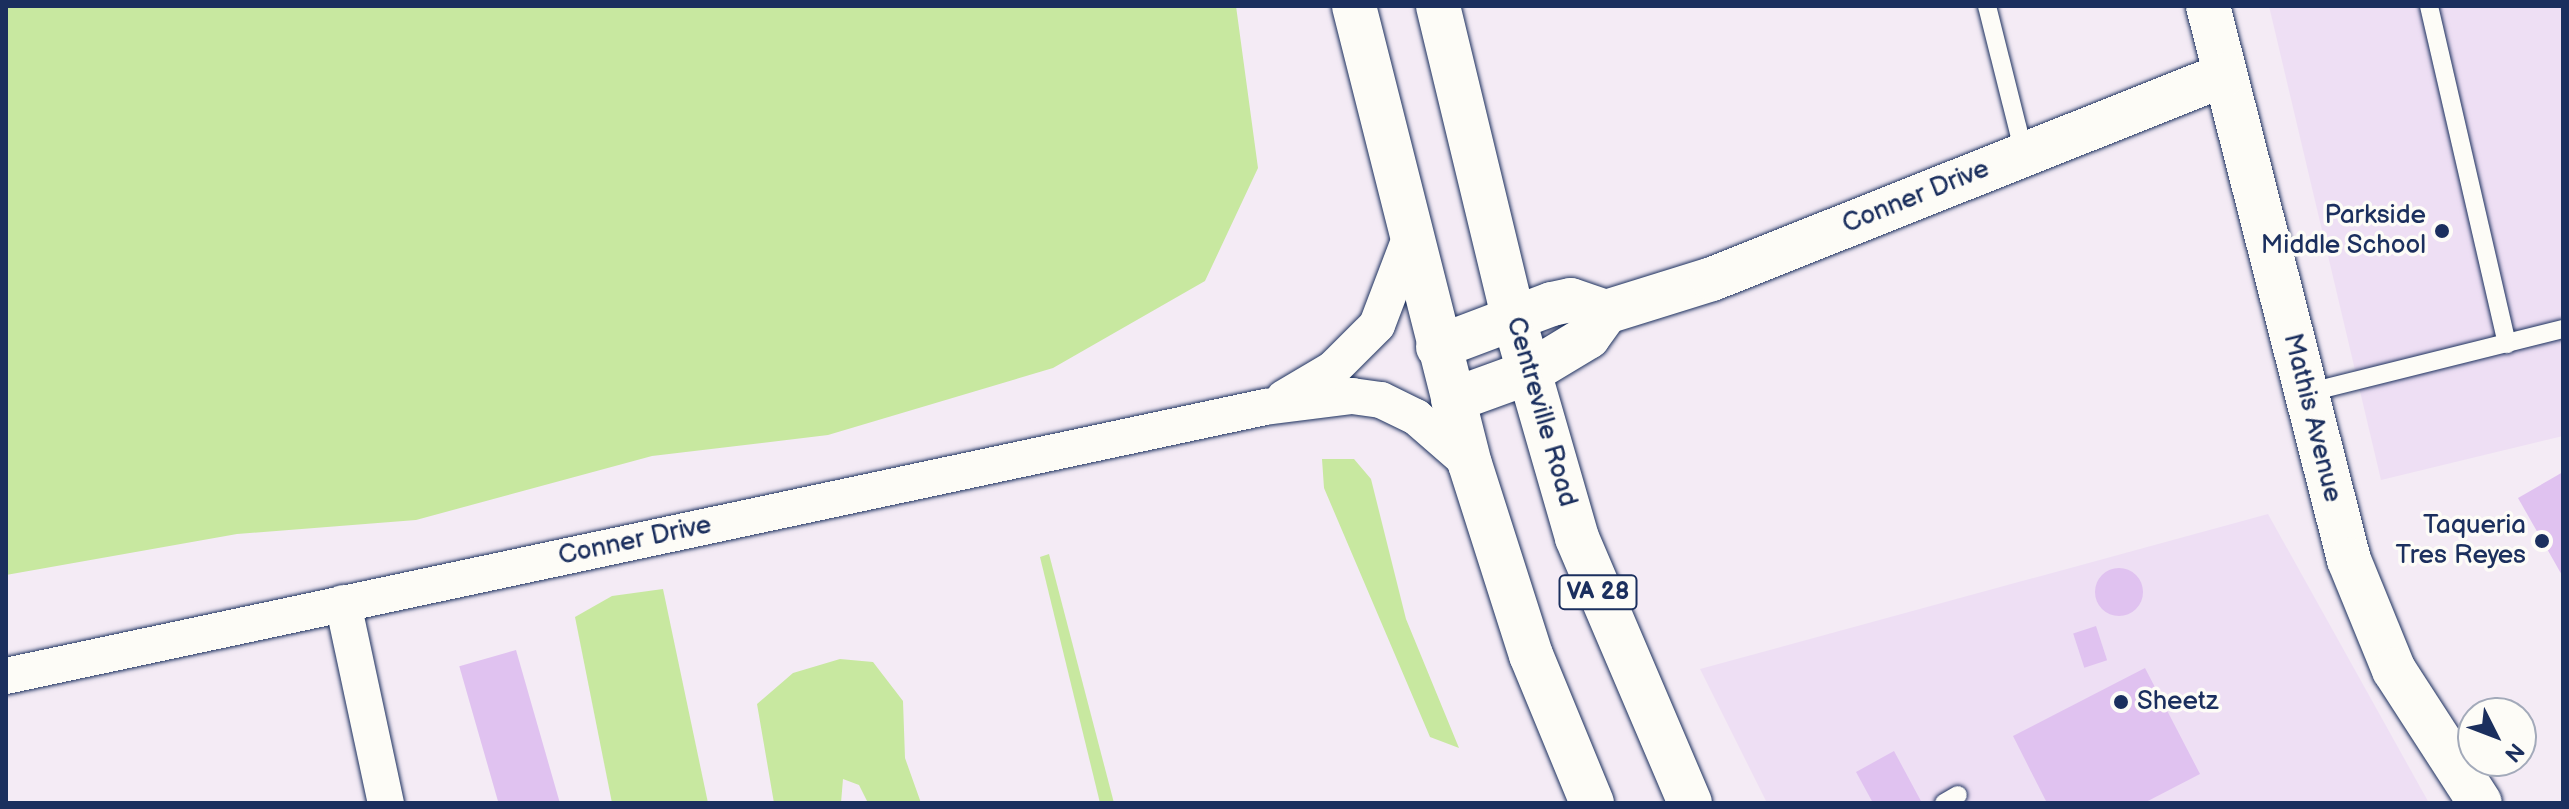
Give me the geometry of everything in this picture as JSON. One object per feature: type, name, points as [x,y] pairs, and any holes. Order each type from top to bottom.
[{"type":"main road","name":"VA 28","points":[[1354,6],[1410,238],[1470,464],[1531,655],[1592,803]]},
{"type":"main road","name":"Centreville Road","points":[[1438,6],[1513,316],[1577,538],[1690,803]]},
{"type":"main road","name":"Mathis Avenue","points":[[2208,6],[2306,393],[2367,608],[2418,712],[2480,803]]},
{"type":"main road","name":"Conner Drive","points":[[1606,312],[1712,279],[2224,75]]},
{"type":"main road","points":[[1438,347],[1513,316],[1571,300],[1606,312],[1588,337],[1530,372],[1453,400]]},
{"type":"street","name":"Conner Drive","points":[[1265,407],[1333,369],[1370,334],[1391,299],[1410,238]]},
{"type":"street","name":"Conner Drive","points":[[6,676],[1265,407],[1352,396],[1381,400],[1416,417],[1470,464]]},
{"type":"street","points":[[343,603],[386,803]]},
{"type":"lane","points":[[1987,6],[2024,153]]},
{"type":"lane","points":[[2429,6],[2507,344]]},
{"type":"lane","points":[[2306,393],[2563,329]]},
{"type":"shaded area","name":"Parkside Middle School","points":[[2269,6],[2563,6],[2563,436],[2381,480]]},
{"type":"shaded area","points":[[2268,514],[2429,803],[1767,803],[1700,669]]},
{"type":"green space","points":[[6,6],[1236,6],[1258,168],[1205,281],[1053,368],[828,435],[652,456],[416,520],[237,534],[6,575]]},
{"type":"green space","points":[[1322,459],[1354,459],[1371,479],[1406,619],[1459,748],[1430,737],[1324,488]]},
{"type":"green space","points":[[1049,554],[1114,803],[1100,803],[1040,557]]},
{"type":"green space","points":[[663,589],[708,803],[612,803],[575,617],[612,596]]},
{"type":"green space","points":[[840,659],[873,662],[903,701],[905,758],[921,803],[868,803],[859,785],[843,779],[841,803],[774,803],[757,704],[793,673]]},
{"type":"building","points":[[2563,472],[2563,577],[2518,498]]},
{"type":"building","points":[[2119,568],[2136,575],[2143,592],[2136,609],[2119,616],[2102,609],[2095,592],[2102,575]]},
{"type":"building","points":[[2096,626],[2107,660],[2084,668],[2073,633]]},
{"type":"building","points":[[516,650],[560,803],[498,803],[459,666]]},
{"type":"building","name":"Sheetz","points":[[2145,668],[2200,774],[2144,803],[2047,803],[2013,736]]},
{"type":"building","points":[[1894,751],[1922,803],[1873,803],[1856,772]]},
{"type":"place","name":"Parkside Middle School","points":[[2442,231]]},
{"type":"place","name":"Taqueria Tres Reyes","points":[[2542,541]]},
{"type":"place","name":"Sheetz","points":[[2121,702]]}]
